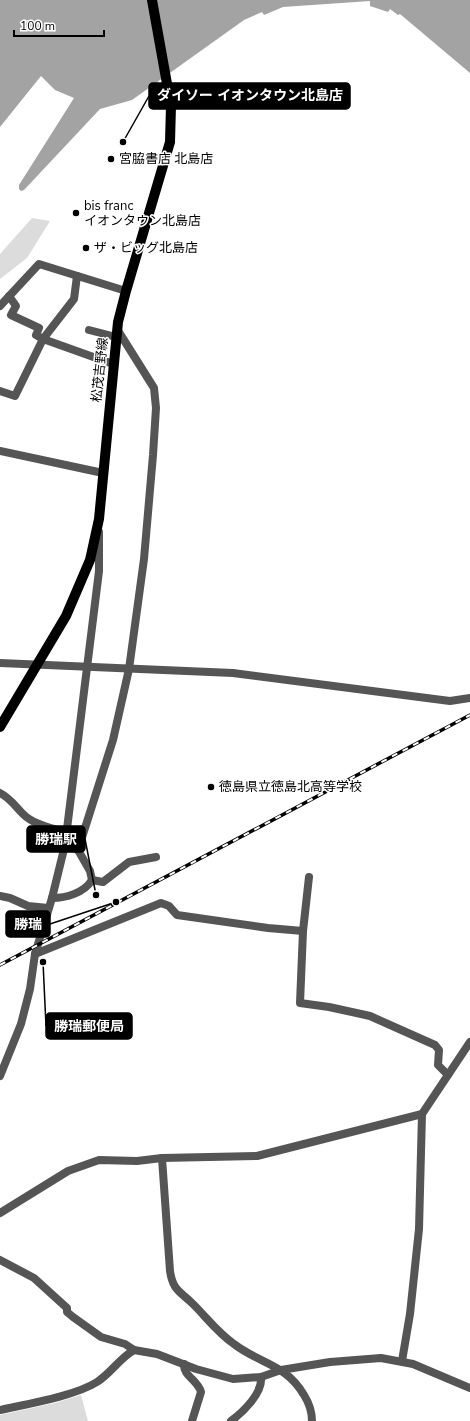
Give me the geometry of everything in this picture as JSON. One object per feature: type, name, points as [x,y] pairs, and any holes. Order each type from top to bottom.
[{"type":"main road","name":"松茂吉野線","points":[[0,727],[66,616],[90,560],[99,519],[117,333],[126,291],[170,142],[171,106],[152,0]]},
{"type":"street","points":[[0,306],[39,264],[126,291]]},
{"type":"street","points":[[0,392],[15,396],[43,339],[74,299],[77,276]]},
{"type":"street","points":[[9,296],[16,306],[12,316],[39,328],[36,335],[43,339],[113,364]]},
{"type":"street","points":[[78,850],[113,740],[129,668],[147,530],[156,408],[154,388],[117,333],[89,330]]},
{"type":"street","points":[[0,451],[103,473]]},
{"type":"street","points":[[0,1076],[3,1059],[21,1024],[30,989],[35,954],[52,898],[65,845],[99,571],[99,519]]},
{"type":"street","points":[[0,663],[233,673],[450,701],[466,699]]},
{"type":"street","points":[[0,793],[9,798],[24,815],[41,825],[66,833]]},
{"type":"street","points":[[65,845],[78,850],[90,871],[92,880]]},
{"type":"street","points":[[92,880],[103,882],[129,862],[156,857]]},
{"type":"street","points":[[309,877],[303,931],[300,1003],[330,1007],[370,1016],[435,1045],[439,1050],[438,1065],[448,1074]]},
{"type":"street","points":[[52,898],[65,898],[88,885],[92,880]]},
{"type":"street","points":[[0,896],[10,898],[28,906],[48,908]]},
{"type":"street","points":[[35,954],[161,903],[170,906],[177,915],[268,928],[303,931]]},
{"type":"street","points":[[402,1361],[410,1314],[419,1229],[422,1114],[470,1042]]},
{"type":"street","points":[[0,1213],[68,1171],[84,1164],[99,1160],[137,1161],[162,1158],[257,1156],[422,1114]]},
{"type":"street","points":[[162,1158],[170,1271],[174,1287],[190,1301],[225,1337],[241,1349],[281,1370],[297,1384],[311,1410],[312,1421]]},
{"type":"street","points":[[0,1260],[34,1278],[67,1308],[67,1312],[101,1337],[125,1344],[134,1350],[157,1354],[213,1375],[233,1379],[261,1377],[281,1370],[365,1358],[387,1358],[402,1361],[470,1388]]},
{"type":"street","points":[[0,1410],[61,1396],[98,1382],[127,1354],[134,1350]]},
{"type":"street","points":[[184,1364],[185,1372],[200,1387],[201,1392],[192,1421]]},
{"type":"street","points":[[231,1421],[249,1404],[258,1392],[262,1384],[261,1377]]},
{"type":"shaded area","points":[[0,0],[470,0],[470,73],[400,14],[398,15],[390,9],[388,12],[370,6],[370,1],[283,7],[264,15],[262,12],[244,20],[132,100],[100,109],[24,190],[21,191],[19,189],[19,185],[74,98],[55,90],[41,76],[0,127]]},
{"type":"shaded area","points":[[32,218],[50,221],[27,258],[0,279],[0,254]]},
{"type":"shaded area","points":[[81,1395],[88,1421],[0,1421],[0,1415],[55,1403]]},
{"type":"railway","points":[[0,965],[470,715]]},
{"type":"place","name":"ダイソー イオンタウン北島店","points":[[123,142]]},
{"type":"place","name":"宮脇書店 北島店","points":[[111,159]]},
{"type":"place","name":"bis franc イオンタウン北島店","points":[[76,213]]},
{"type":"place","name":"ザ・ビッグ北島店","points":[[86,248]]},
{"type":"place","name":"徳島県立徳島北高等学校","points":[[211,787]]},
{"type":"place","name":"勝瑞駅","points":[[96,895]]},
{"type":"place","name":"勝瑞","points":[[116,902]]},
{"type":"place","name":"勝瑞郵便局","points":[[43,962]]}]
